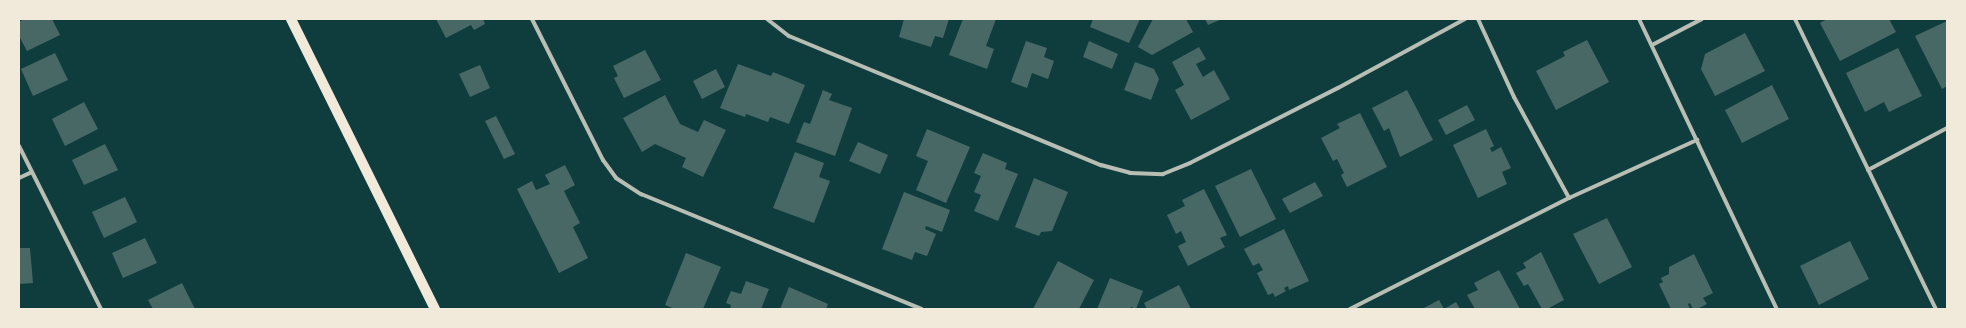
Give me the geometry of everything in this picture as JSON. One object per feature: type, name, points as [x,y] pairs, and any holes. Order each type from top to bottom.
[{"type":"main road","points":[[291,19],[436,309]]},
{"type":"street","points":[[532,19],[603,160],[616,178],[641,194],[921,309]]},
{"type":"street","points":[[767,19],[790,36],[1101,165],[1130,173],[1163,174],[1190,163],[1338,88],[1465,19]]},
{"type":"street","points":[[1478,19],[1514,97],[1568,198]]},
{"type":"street","points":[[1638,19],[1652,45],[1777,309]]},
{"type":"street","points":[[1652,45],[1702,19]]},
{"type":"street","points":[[1795,19],[1936,309]]},
{"type":"street","points":[[1868,170],[1947,128]]},
{"type":"street","points":[[1350,309],[1568,198],[1697,140]]},
{"type":"street","points":[[19,146],[101,309]]},
{"type":"street","points":[[19,178],[32,172]]},
{"type":"building","points":[[24,19],[52,19],[60,35],[27,51],[19,36],[19,22]]},
{"type":"building","points":[[436,19],[483,19],[485,24],[474,30],[471,25],[446,38]]},
{"type":"building","points":[[904,19],[949,19],[943,38],[935,36],[931,47],[899,37]]},
{"type":"building","points":[[963,19],[996,19],[986,46],[994,49],[987,69],[949,55]]},
{"type":"building","points":[[1093,19],[1140,19],[1129,43],[1090,27]]},
{"type":"building","points":[[1153,19],[1186,19],[1193,32],[1152,55],[1138,47]]},
{"type":"building","points":[[1205,19],[1222,19],[1208,25]]},
{"type":"building","points":[[1827,19],[1889,19],[1896,32],[1840,61],[1820,23]]},
{"type":"building","points":[[1947,21],[1947,86],[1942,89],[1915,36]]},
{"type":"building","points":[[1745,33],[1765,71],[1715,96],[1701,69],[1705,54]]},
{"type":"building","points":[[1587,40],[1609,82],[1556,110],[1536,71],[1565,56],[1563,52]]},
{"type":"building","points":[[1026,41],[1047,48],[1044,57],[1054,61],[1048,79],[1032,73],[1027,88],[1011,82]]},
{"type":"building","points":[[1089,41],[1118,54],[1112,69],[1083,57]]},
{"type":"building","points":[[1199,47],[1206,59],[1196,64],[1203,77],[1214,70],[1230,99],[1191,120],[1175,90],[1184,85],[1172,62]]},
{"type":"building","points":[[1898,48],[1922,96],[1889,112],[1884,102],[1865,112],[1846,73]]},
{"type":"building","points":[[645,50],[661,80],[624,98],[614,78],[618,76],[613,66]]},
{"type":"building","points":[[55,53],[68,80],[33,96],[21,69]]},
{"type":"building","points":[[1135,62],[1154,69],[1159,79],[1151,100],[1124,90]]},
{"type":"building","points":[[738,64],[771,76],[773,72],[805,85],[789,124],[770,117],[768,122],[746,114],[745,117],[720,108]]},
{"type":"building","points":[[480,65],[490,88],[470,97],[459,74]]},
{"type":"building","points":[[716,69],[725,87],[702,99],[693,81]]},
{"type":"building","points":[[1772,85],[1789,119],[1742,143],[1725,110]]},
{"type":"building","points":[[823,90],[832,94],[829,100],[852,108],[835,156],[796,142],[804,122],[810,124]]},
{"type":"building","points":[[1407,90],[1433,140],[1400,157],[1389,128],[1384,131],[1372,108]]},
{"type":"building","points":[[665,95],[680,124],[698,132],[704,120],[726,130],[703,177],[682,167],[686,158],[655,144],[642,152],[623,118]]},
{"type":"building","points":[[84,102],[98,129],[65,146],[52,119]]},
{"type":"building","points":[[1467,105],[1475,120],[1446,135],[1438,120]]},
{"type":"building","points":[[1360,113],[1387,167],[1347,187],[1341,175],[1344,173],[1337,159],[1333,161],[1321,138],[1340,128],[1337,124]]},
{"type":"building","points":[[496,116],[515,154],[504,159],[485,121]]},
{"type":"building","points":[[927,129],[970,147],[946,203],[916,190],[928,161],[916,156]]},
{"type":"building","points":[[1486,129],[1494,146],[1490,148],[1492,152],[1501,147],[1511,168],[1502,172],[1507,184],[1478,198],[1453,145]]},
{"type":"building","points":[[858,142],[888,155],[880,174],[849,161]]},
{"type":"building","points":[[105,144],[118,170],[84,185],[72,160]]},
{"type":"building","points":[[795,152],[824,163],[819,177],[830,181],[814,223],[773,208]]},
{"type":"building","points":[[983,153],[1007,163],[1005,169],[1018,174],[998,221],[974,211],[981,195],[974,192],[981,176],[974,173]]},
{"type":"building","points":[[565,165],[575,185],[564,191],[580,223],[573,227],[588,258],[559,273],[517,189],[532,181],[536,190],[550,184],[545,175]]},
{"type":"building","points":[[1251,169],[1276,219],[1240,237],[1215,186]]},
{"type":"building","points":[[1034,178],[1068,192],[1052,231],[1041,232],[1039,236],[1015,227]]},
{"type":"building","points":[[1315,182],[1323,196],[1290,213],[1282,199]]},
{"type":"building","points":[[1204,189],[1227,235],[1220,238],[1225,247],[1188,266],[1178,246],[1186,242],[1181,231],[1176,234],[1167,215],[1185,206],[1182,200]]},
{"type":"building","points":[[904,192],[950,210],[942,232],[926,226],[925,229],[936,234],[927,256],[915,252],[912,260],[882,249]]},
{"type":"building","points":[[125,197],[137,222],[104,238],[92,212]]},
{"type":"building","points":[[1607,218],[1632,267],[1599,284],[1573,234]]},
{"type":"building","points":[[1284,229],[1309,281],[1289,290],[1288,286],[1284,288],[1286,291],[1275,297],[1273,293],[1268,295],[1257,273],[1263,270],[1259,263],[1253,266],[1244,249]]},
{"type":"building","points":[[145,238],[157,263],[123,278],[112,253]]},
{"type":"building","points":[[1850,241],[1869,279],[1819,305],[1800,266]]},
{"type":"building","points":[[19,248],[30,248],[33,283],[19,284]]},
{"type":"building","points":[[1541,252],[1564,300],[1547,309],[1542,309],[1528,284],[1524,286],[1516,273],[1526,268],[1523,263]]},
{"type":"building","points":[[686,253],[721,267],[703,309],[675,309],[665,305]]},
{"type":"building","points":[[1694,254],[1713,293],[1703,298],[1707,304],[1697,309],[1693,309],[1690,303],[1688,304],[1690,309],[1671,309],[1659,284],[1663,282],[1661,278],[1669,274],[1669,267]]},
{"type":"building","points":[[1058,261],[1094,280],[1079,309],[1033,309]]},
{"type":"building","points":[[1499,270],[1520,309],[1475,309],[1467,295],[1478,290],[1474,283]]},
{"type":"building","points":[[1110,278],[1143,291],[1136,309],[1131,307],[1130,309],[1097,309]]},
{"type":"building","points":[[746,281],[769,289],[761,309],[730,309],[731,305],[726,303],[731,291],[741,294]]},
{"type":"building","points":[[182,283],[195,309],[153,309],[148,300]]},
{"type":"building","points":[[1179,285],[1191,309],[1147,309],[1144,303]]},
{"type":"building","points":[[789,287],[828,304],[826,309],[780,309]]},
{"type":"building","points":[[1439,300],[1444,309],[1422,309]]},
{"type":"building","points":[[1456,302],[1460,309],[1444,309]]}]
